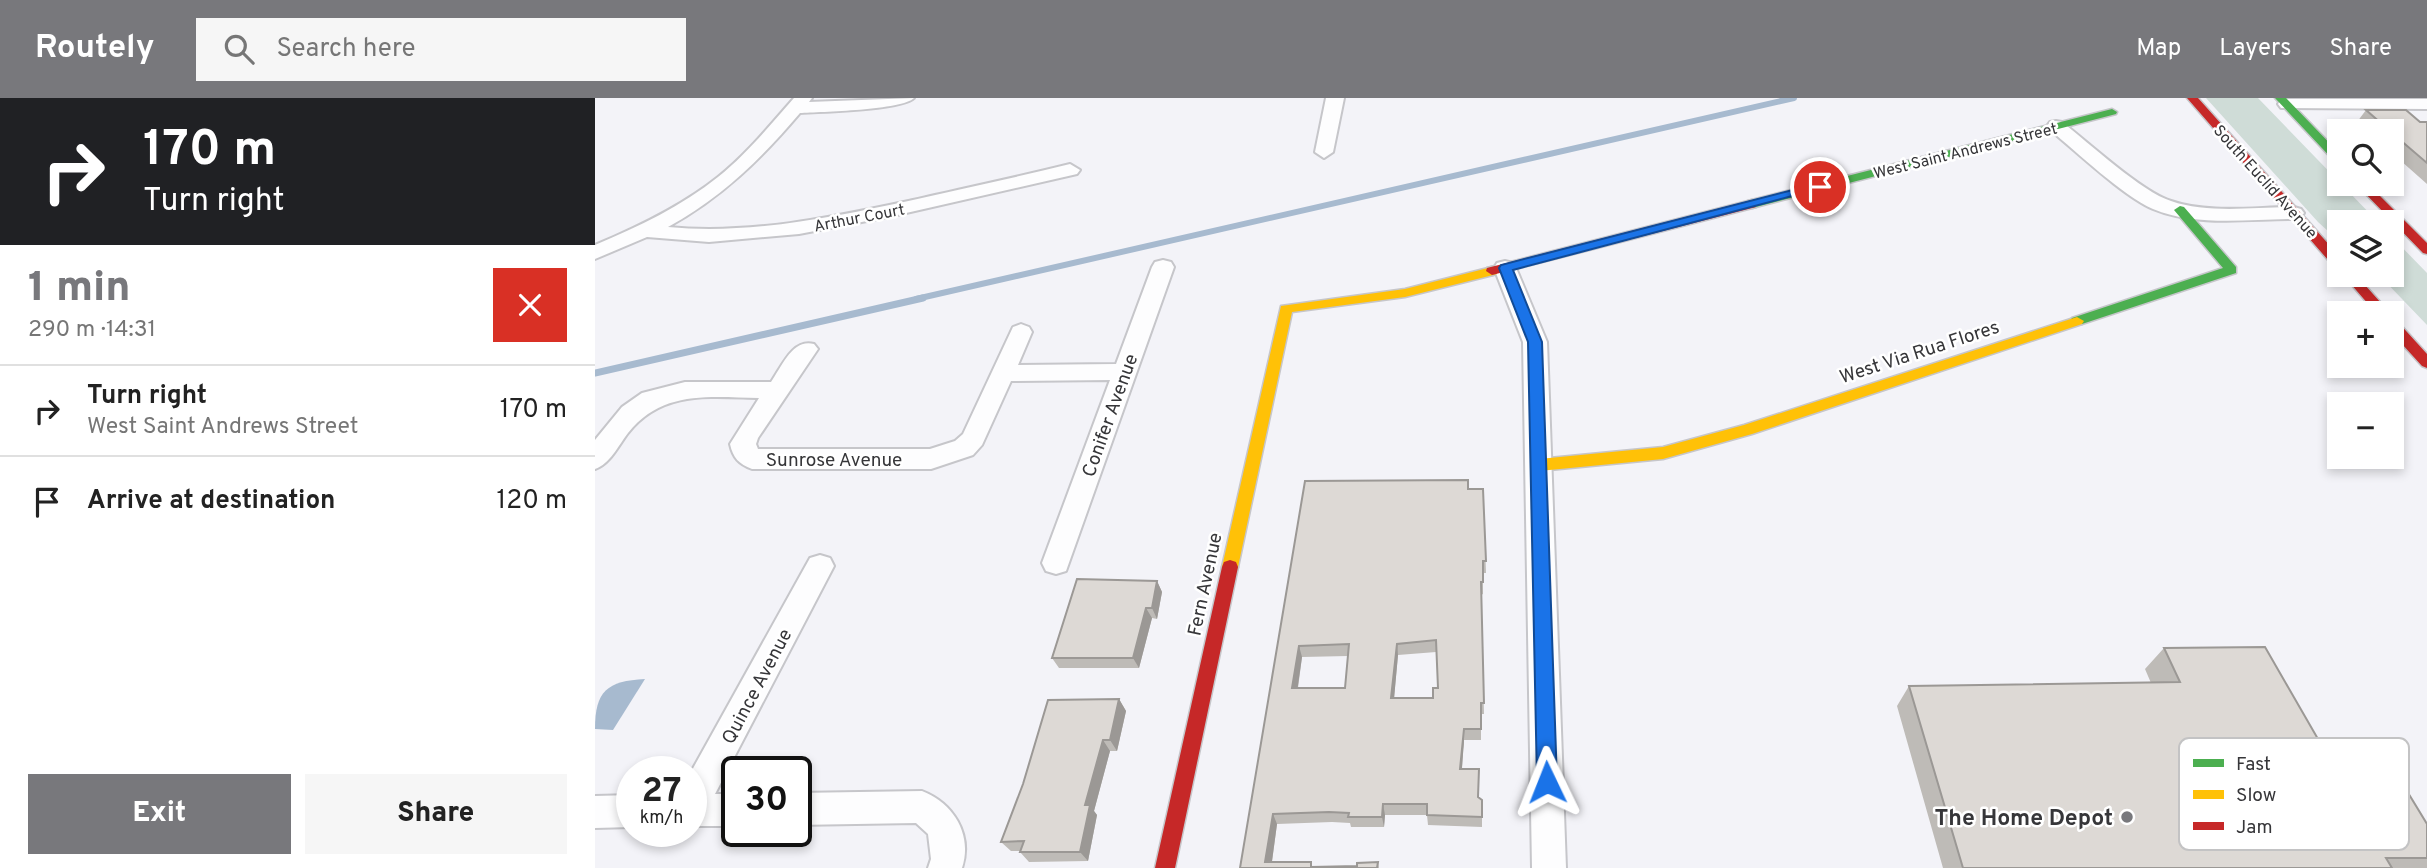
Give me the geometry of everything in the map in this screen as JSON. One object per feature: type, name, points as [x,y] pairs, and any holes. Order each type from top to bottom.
[{"type":"street","points":[[595,253],[645,230],[695,202],[743,166],[798,103],[853,105],[905,98]]},
{"type":"street","points":[[1324,152],[1335,98]]},
{"type":"street","name":"South Euclid Avenue","points":[[2192,98],[2327,250]]},
{"type":"street","points":[[2284,101],[2427,104]]},
{"type":"street","points":[[2284,101],[2327,147]]},
{"type":"street","name":"West Saint Andrews Street","points":[[1286,309],[1405,293],[2112,112]]},
{"type":"street","points":[[2056,126],[2142,194],[2161,205],[2180,210],[2294,213]]},
{"type":"street","name":"Arthur Court","points":[[645,230],[704,236],[761,234],[982,191],[1070,170]]},
{"type":"street","points":[[2131,184],[2165,194],[2279,196]]},
{"type":"street","points":[[2374,196],[2427,250]]},
{"type":"street","name":"West Via Rua Flores","points":[[1538,465],[1663,453],[1747,430],[2231,271],[2180,210]]},
{"type":"street","name":"Conifer Avenue","points":[[1056,563],[1163,267]]},
{"type":"street","points":[[1505,268],[1535,342],[1549,868]]},
{"type":"street","points":[[2360,287],[2372,301]]},
{"type":"street","name":"Fern Avenue","points":[[1165,868],[1286,309]]},
{"type":"street","points":[[1021,332],[1003,373],[1124,372]]},
{"type":"street","points":[[2404,337],[2427,363]]},
{"type":"street","name":"Sunrose Avenue","points":[[806,349],[743,443],[745,453],[753,458],[946,456],[964,449],[973,439],[1003,373]]},
{"type":"street","points":[[595,459],[634,410],[663,394],[684,391],[777,390]]},
{"type":"street","name":"Quince Avenue","points":[[707,778],[820,566]]},
{"type":"street","points":[[812,809],[922,807],[944,826],[948,859],[945,868]]},
{"type":"street","points":[[595,812],[616,811]]},
{"type":"shaded area","points":[[2206,98],[2258,98],[2327,169],[2327,196],[2353,196],[2366,210],[2327,210],[2327,230]]},
{"type":"shaded area","points":[[2404,249],[2427,273],[2427,325],[2391,287],[2404,287]]},
{"type":"water","points":[[645,679],[613,730],[595,729],[597,705],[606,690],[621,682]]},
{"type":"building","points":[[2366,110],[2406,110],[2420,122],[2427,122],[2427,163],[2404,143],[2404,119],[2376,119]]},
{"type":"building","points":[[1468,480],[1468,489],[1483,489],[1486,561],[1483,561],[1481,582],[1484,703],[1481,703],[1481,729],[1464,729],[1460,769],[1479,769],[1478,797],[1482,800],[1482,817],[1427,815],[1427,804],[1383,804],[1382,817],[1348,817],[1349,813],[1329,812],[1273,814],[1265,862],[1311,862],[1311,867],[1357,866],[1357,863],[1378,862],[1377,868],[1240,868],[1305,481]],"holes":[[[1436,640],[1438,688],[1433,688],[1433,698],[1391,698],[1397,644]],[[1349,644],[1345,688],[1292,688],[1299,646]]]},
{"type":"building","points":[[1077,579],[1157,581],[1152,608],[1146,608],[1133,658],[1052,658]]},
{"type":"building","name":"The Home Depot","points":[[2265,647],[2317,738],[2179,738],[2179,850],[2409,850],[2409,794],[2427,824],[2427,858],[2386,858],[2392,868],[1963,868],[1909,686],[2180,682],[2164,648]]},
{"type":"building","points":[[1119,699],[1110,740],[1103,740],[1085,805],[1090,805],[1080,852],[1020,852],[1024,841],[1001,842],[1023,784],[1048,700]]},
{"type":"waterway","points":[[916,299],[1794,98]]},
{"type":"waterway","points":[[595,373],[923,298]]},
{"type":"traffic: fast","points":[[2280,98],[2327,147]]},
{"type":"traffic: fast","points":[[1752,204],[2112,112]]},
{"type":"traffic: fast","points":[[2077,321],[2231,270],[2180,210]]},
{"type":"traffic: slow","points":[[1230,567],[1286,309],[1405,293],[1492,271]]},
{"type":"traffic: slow","points":[[1539,465],[1663,453],[1747,430],[2077,321]]},
{"type":"traffic: jam","points":[[2192,98],[2327,250]]},
{"type":"traffic: jam","points":[[2374,196],[2427,250]]},
{"type":"traffic: jam","points":[[1492,271],[1752,204]]},
{"type":"traffic: jam","points":[[2360,287],[2372,301]]},
{"type":"traffic: jam","points":[[2404,337],[2427,363]]},
{"type":"traffic: jam","points":[[1165,868],[1230,567]]},
{"type":"place","name":"The Home Depot","points":[[2127,817]]},
{"type":"route","points":[[1547,782],[1535,342],[1505,268],[1820,187]]}]
